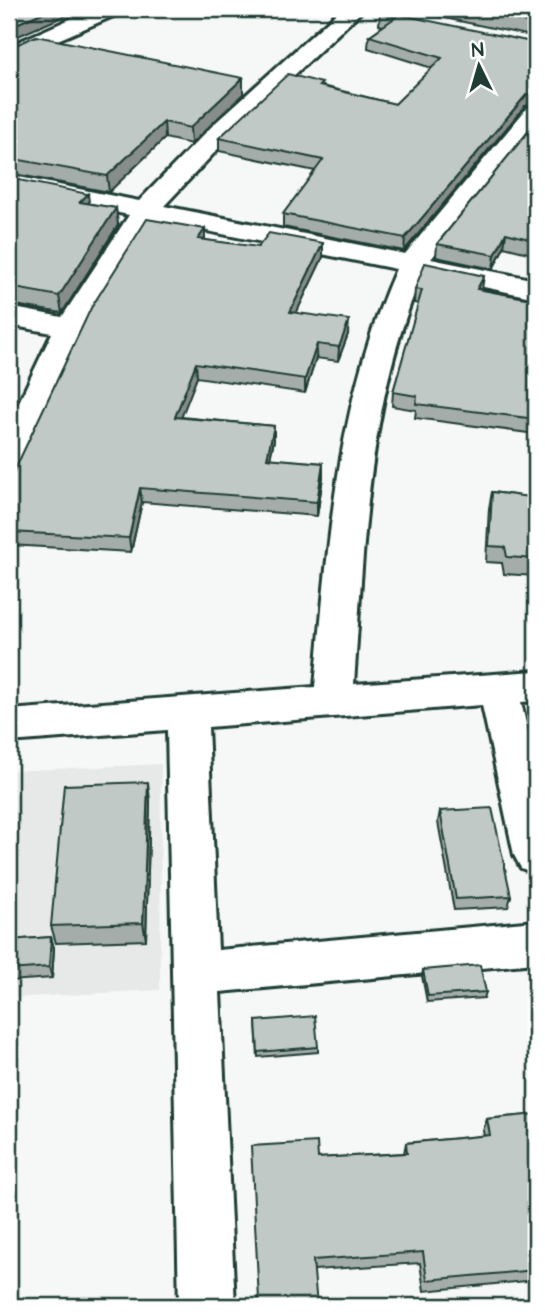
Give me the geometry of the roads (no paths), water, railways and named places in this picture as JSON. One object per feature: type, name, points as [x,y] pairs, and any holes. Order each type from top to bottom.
[{"type":"street","points":[[9,54],[110,9]]},
{"type":"street","points":[[9,456],[70,328],[145,211],[224,128],[353,9],[380,14]]},
{"type":"street","points":[[333,702],[354,475],[373,379],[398,292],[412,264],[536,113]]},
{"type":"street","points":[[9,183],[536,289]]},
{"type":"street","points":[[9,316],[70,328]]},
{"type":"street","points":[[9,726],[517,688],[536,855]]},
{"type":"street","points":[[187,713],[208,1306]]},
{"type":"street","points":[[196,973],[536,942]]}]
